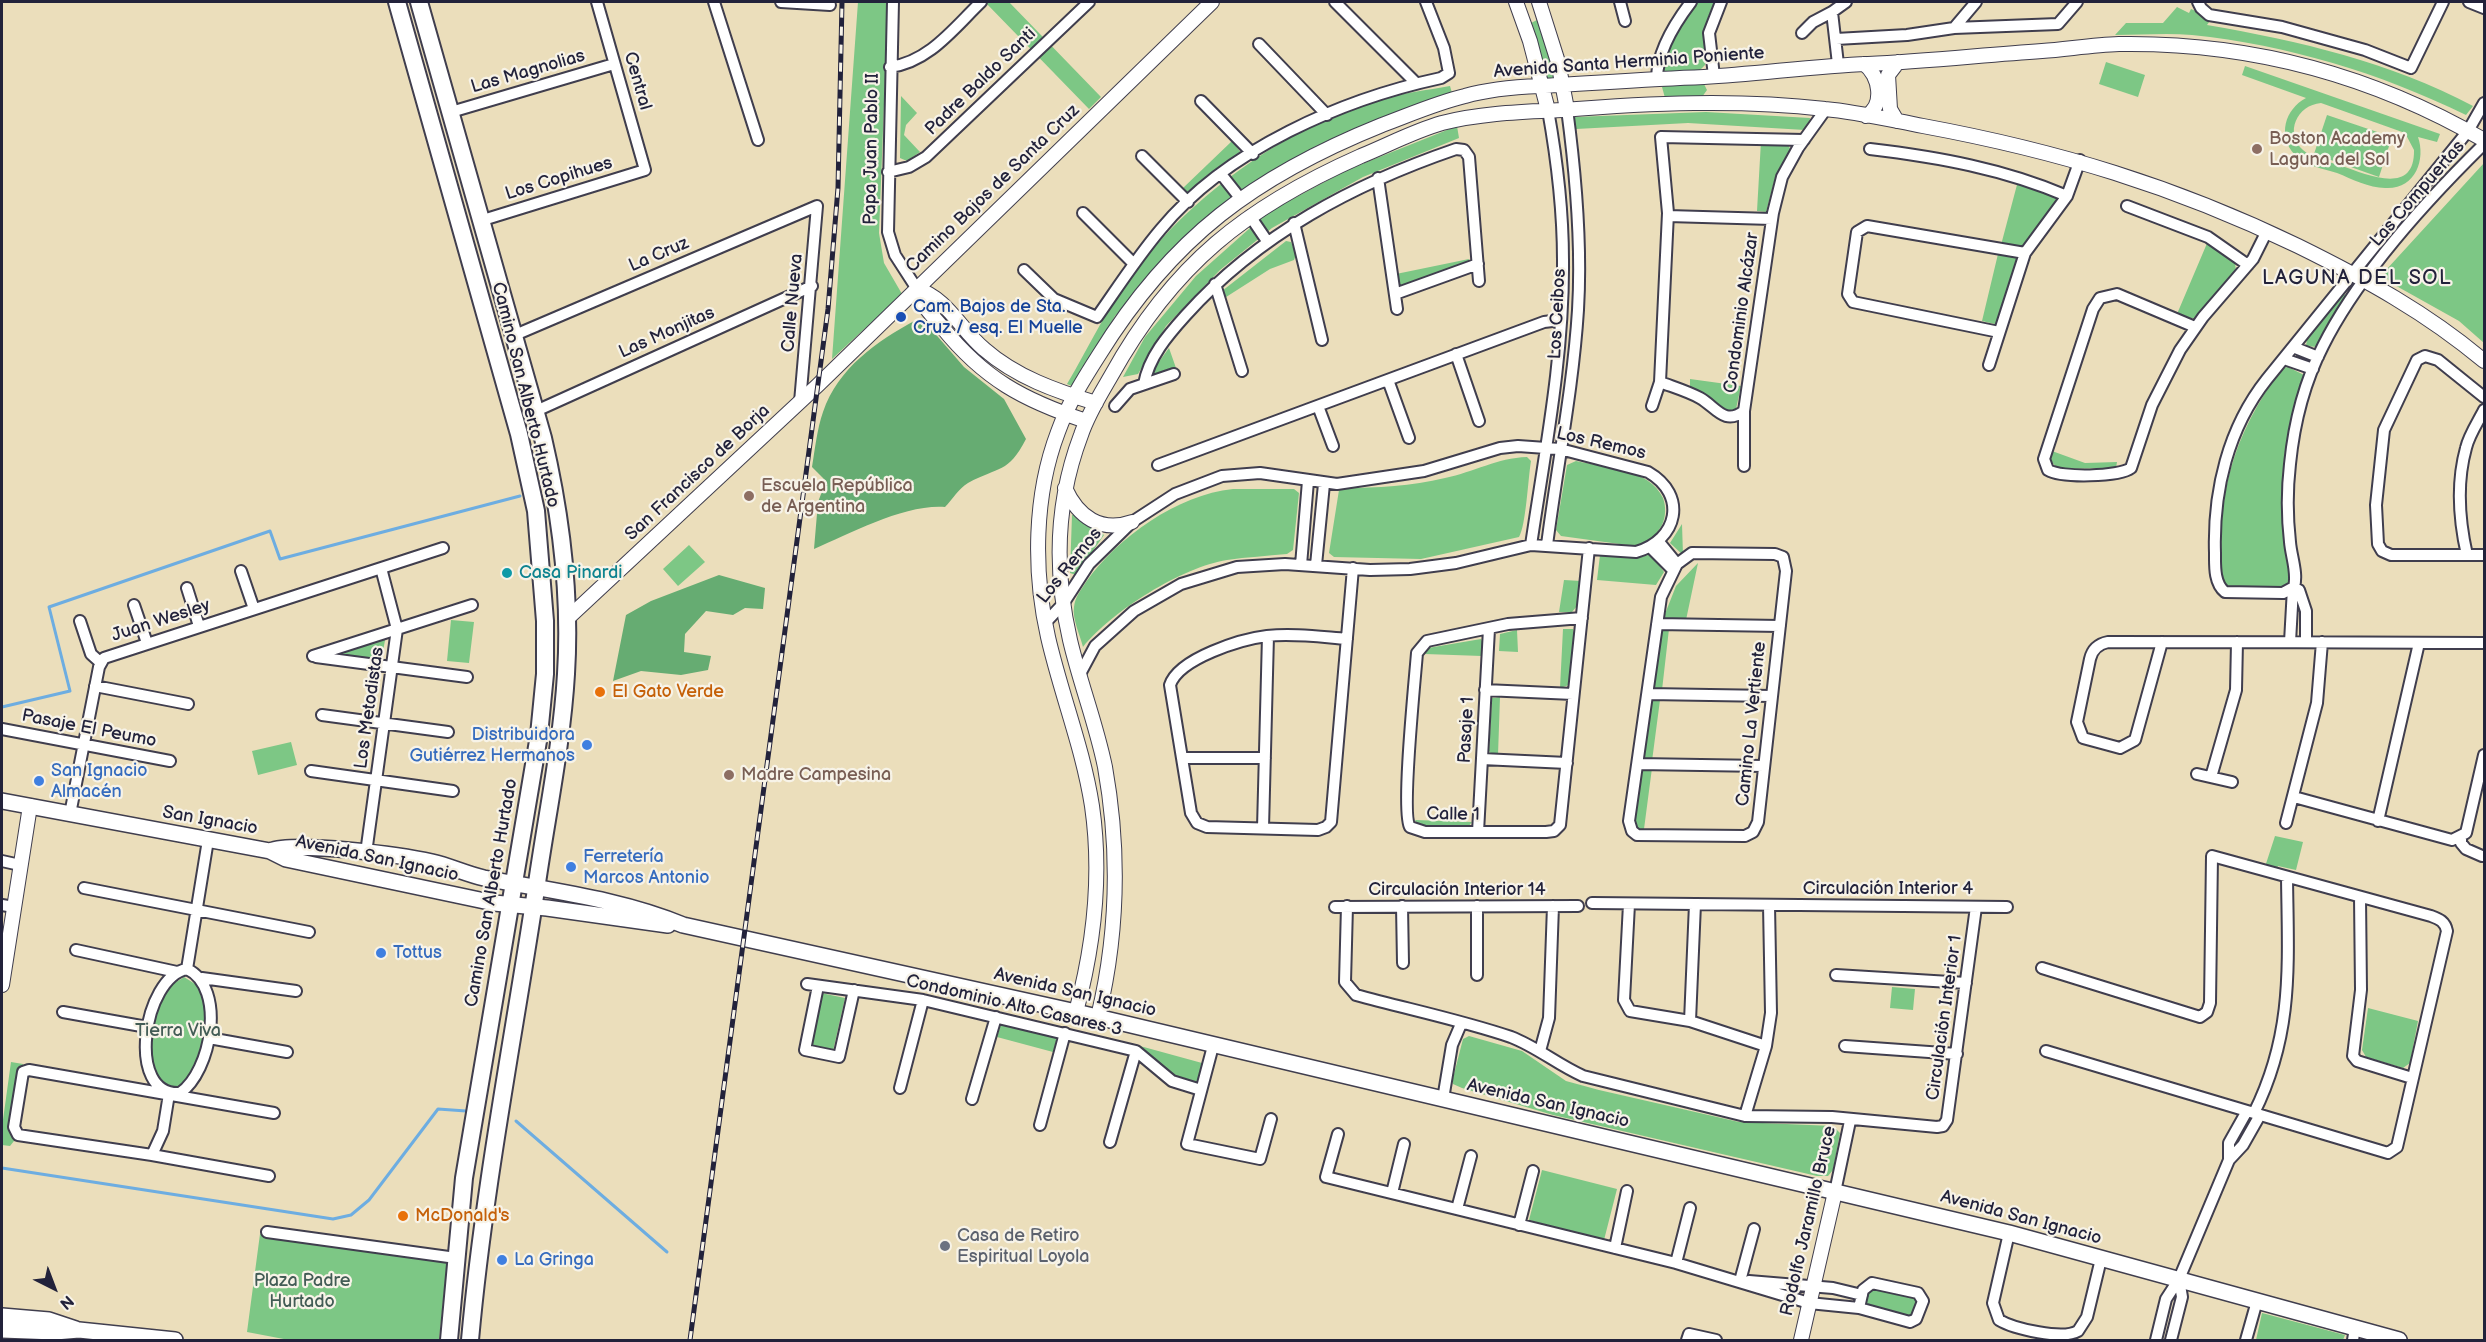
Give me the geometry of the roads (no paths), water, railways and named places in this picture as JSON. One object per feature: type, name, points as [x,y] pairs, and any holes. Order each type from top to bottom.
[{"type":"main road","name":"Camino San Alberto Hurtado","points":[[397,2],[519,434],[540,536],[545,621],[543,691],[514,883],[469,1147],[449,1341]]},
{"type":"main road","name":"Camino San Alberto Hurtado","points":[[419,2],[536,411],[558,507],[567,619],[564,693],[534,907],[485,1201],[471,1341]]},
{"type":"main road","name":"San Ignacio","points":[[2,801],[270,851]]},
{"type":"main road","name":"Avenida San Ignacio","points":[[270,851],[288,847],[420,860],[473,875],[628,907],[683,925],[1098,1017],[2009,1233],[2257,1301],[2354,1334],[2399,1341]]},
{"type":"main road","name":"Avenida San Ignacio","points":[[270,851],[286,859],[455,896],[651,924],[683,925]]},
{"type":"main road","points":[[2,1316],[49,1320],[78,1335]]},
{"type":"main road","points":[[2,1330],[175,1341]]},
{"type":"street","name":"Central","points":[[597,2],[645,170]]},
{"type":"street","points":[[714,2],[758,140]]},
{"type":"street","points":[[781,2],[830,5]]},
{"type":"street","name":"Papa Juan Pablo II","points":[[893,2],[888,232],[891,246],[917,289]]},
{"type":"street","points":[[890,67],[906,64],[927,53],[981,2]]},
{"type":"street","name":"Padre Baldo Santi","points":[[888,172],[909,167],[926,157],[1089,2]]},
{"type":"street","name":"Camino Bajos de Santa Cruz","points":[[800,402],[1212,2]]},
{"type":"street","points":[[1024,270],[1054,298],[1097,316],[1162,228],[1221,174],[1290,130],[1378,93],[1441,78],[1449,73],[1444,48],[1426,2]]},
{"type":"street","points":[[1620,2],[1625,21]]},
{"type":"street","points":[[1659,103],[1657,69],[1665,46],[1690,2]]},
{"type":"street","points":[[1715,103],[1709,33],[1720,2]]},
{"type":"street","points":[[1802,33],[1814,22],[1846,2]]},
{"type":"street","points":[[1954,28],[1976,2]]},
{"type":"street","points":[[1836,39],[1907,35],[1954,28],[2058,24],[2077,2]]},
{"type":"street","points":[[2198,2],[2209,15],[2282,27],[2365,50],[2411,68],[2443,2]]},
{"type":"street","points":[[2469,2],[2484,8]]},
{"type":"street","points":[[1340,3],[1416,83]]},
{"type":"street","points":[[1519,8],[1532,16],[1540,5]]},
{"type":"street","name":"Los Ceibos","points":[[1540,5],[1568,110],[1577,189],[1579,261],[1575,355],[1546,545]]},
{"type":"street","name":"Los Ceibos","points":[[1519,8],[1548,110],[1559,185],[1563,260],[1561,320],[1546,447],[1531,545]]},
{"type":"street","points":[[1832,12],[1838,64]]},
{"type":"street","points":[[1259,44],[1327,115]]},
{"type":"street","name":"Avenida Santa Herminia Poniente","points":[[1076,1012],[1090,950],[1096,880],[1090,796],[1077,736],[1045,623],[1039,570],[1040,512],[1046,471],[1073,396],[1118,326],[1148,285],[1176,253],[1240,198],[1302,161],[1434,105],[1480,93],[1562,83],[1714,76],[1838,64],[1898,62],[2111,44],[2211,48],[2270,57],[2337,74],[2387,92],[2468,131],[2484,142]]},
{"type":"street","points":[[1897,121],[1890,109],[1888,75],[1898,62]]},
{"type":"street","name":"Las Magnolias","points":[[451,112],[615,64]]},
{"type":"street","points":[[1864,64],[1876,75],[1878,101],[1875,109],[1866,116]]},
{"type":"street","points":[[1201,100],[1253,154]]},
{"type":"street","points":[[1098,1017],[1112,938],[1115,881],[1109,793],[1095,725],[1063,604],[1059,542],[1065,488],[1086,421],[1133,338],[1162,298],[1194,262],[1250,216],[1311,180],[1402,138],[1441,124],[1504,112],[1659,103],[1715,103],[1826,109],[1985,137],[2080,160],[2153,183],[2267,231],[2367,279],[2418,311],[2484,361]]},
{"type":"street","name":"Las Compuertas","points":[[2484,103],[2468,131],[2352,272],[2253,399],[2229,452],[2218,492],[2215,560],[2218,584],[2229,594],[2283,593],[2293,588],[2295,579],[2288,520],[2289,474],[2295,429],[2318,357],[2334,327],[2367,279],[2421,211],[2484,142]]},
{"type":"street","name":"Condominio Alcázar","points":[[1744,466],[1744,411],[1772,219],[1782,177],[1826,109]]},
{"type":"street","points":[[1652,406],[1660,382],[1668,216],[1661,137],[1804,140]]},
{"type":"street","points":[[1144,384],[1147,369],[1172,330],[1215,284],[1267,241],[1294,223],[1378,178],[1456,149],[1464,150],[1469,157],[1479,281]]},
{"type":"street","points":[[1870,149],[1993,170],[2033,182],[2067,196]]},
{"type":"street","points":[[1142,156],[1188,202]]},
{"type":"street","points":[[1989,365],[2025,253],[2067,196],[2080,160]]},
{"type":"street","points":[[1302,161],[1311,180]]},
{"type":"street","name":"Los Copihues","points":[[483,220],[645,170]]},
{"type":"street","points":[[1221,174],[1240,198]]},
{"type":"street","points":[[1378,178],[1397,309]]},
{"type":"street","name":"Calle Nueva","points":[[800,402],[812,286],[817,206]]},
{"type":"street","name":"La Cruz","points":[[515,335],[817,206]]},
{"type":"street","points":[[2127,206],[2208,237],[2248,265]]},
{"type":"street","points":[[1083,213],[1134,264]]},
{"type":"street","points":[[1250,216],[1267,241]]},
{"type":"street","name":"Condominio Alcázar","points":[[1668,216],[1772,219]]},
{"type":"street","points":[[1294,223],[1322,340]]},
{"type":"street","points":[[1999,332],[1853,302],[1848,294],[1857,232],[1868,226],[2025,253]]},
{"type":"street","points":[[2195,327],[2117,294],[2107,294],[2100,298],[2093,309],[2044,459],[2049,470],[2065,475],[2120,473],[2131,468],[2156,398],[2195,327],[2248,265],[2267,231]]},
{"type":"street","points":[[1563,260],[1579,261]]},
{"type":"street","points":[[1395,294],[1478,264]]},
{"type":"street","points":[[1215,284],[1242,371]]},
{"type":"street","name":"Las Monjitas","points":[[536,411],[812,286]]},
{"type":"street","points":[[1086,421],[1025,398],[987,374],[960,349],[919,300],[917,289],[931,293],[982,348],[1006,366],[1036,381],[1096,403]]},
{"type":"street","points":[[1158,465],[1544,322],[1561,320]]},
{"type":"street","points":[[1118,326],[1133,338]]},
{"type":"street","points":[[2293,347],[2318,357]]},
{"type":"street","points":[[1456,354],[1479,421]]},
{"type":"street","points":[[2484,397],[2438,360],[2421,357],[2413,365],[2384,430],[2376,505],[2378,544],[2382,550],[2391,555],[2484,555]]},
{"type":"street","points":[[2284,359],[2313,369]]},
{"type":"street","points":[[1115,406],[1125,393],[1174,374]]},
{"type":"street","points":[[1388,380],[1409,438]]},
{"type":"street","name":"Condominio Alcázar","points":[[1660,382],[1701,398],[1723,416],[1737,416],[1744,411]]},
{"type":"street","name":"San Francisco de Borja","points":[[567,619],[800,402]]},
{"type":"street","points":[[1318,406],[1333,446]]},
{"type":"street","points":[[2467,555],[2460,520],[2460,484],[2466,446],[2484,410]]},
{"type":"street","name":"Los Remos","points":[[1045,623],[1063,604],[1089,564],[1132,522],[1175,494],[1222,476],[1260,473],[1324,484],[1424,471],[1500,448],[1546,447],[1641,469],[1660,480],[1669,493],[1673,512],[1667,533],[1655,545]]},
{"type":"street","points":[[1302,565],[1308,481]]},
{"type":"street","points":[[1316,565],[1324,484]]},
{"type":"street","points":[[1065,488],[1078,510],[1094,522],[1114,526],[1132,522]]},
{"type":"street","points":[[1080,674],[1091,651],[1107,633],[1129,615],[1163,593],[1199,577],[1237,567],[1316,565],[1390,570],[1430,567],[1531,545],[1636,552],[1655,545],[1675,567]]},
{"type":"street","name":"Juan Wesley","points":[[70,814],[100,663],[111,654],[443,548]]},
{"type":"street","name":"Calle 1","points":[[1582,618],[1509,624],[1427,642],[1417,653],[1406,819],[1410,827],[1418,832],[1546,832],[1557,828],[1562,821],[1589,548]]},
{"type":"street","name":"Camino La Vertiente","points":[[1692,553],[1775,554],[1783,557],[1786,571],[1758,822],[1753,832],[1745,836],[1637,835],[1632,831],[1629,821],[1657,624],[1661,597],[1675,567],[1692,553]]},
{"type":"street","name":"Los Metodistas","points":[[366,853],[397,629],[381,568]]},
{"type":"street","points":[[1347,639],[1268,636],[1212,653],[1182,668],[1173,677],[1170,685],[1191,813],[1197,823],[1207,827],[1318,830],[1326,827],[1332,819],[1353,568]]},
{"type":"street","points":[[241,571],[254,609]]},
{"type":"street","points":[[188,588],[199,626]]},
{"type":"street","points":[[2290,642],[2293,588],[2299,590],[2305,604],[2306,642]]},
{"type":"street","points":[[134,605],[147,643]]},
{"type":"street","points":[[467,677],[313,656],[472,605]]},
{"type":"street","points":[[80,621],[91,654],[100,663]]},
{"type":"street","points":[[1657,624],[1779,626]]},
{"type":"street","name":"Pasaje 1","points":[[1478,832],[1489,629]]},
{"type":"street","points":[[1263,828],[1268,636]]},
{"type":"street","points":[[2162,642],[2135,740],[2120,748],[2083,738],[2078,731],[2077,722],[2093,650],[2108,642],[2162,642],[2322,642],[2484,643]]},
{"type":"street","points":[[2211,777],[2236,690],[2236,642]]},
{"type":"street","points":[[2286,823],[2318,703],[2322,642]]},
{"type":"street","points":[[2383,823],[2419,643]]},
{"type":"street","points":[[95,686],[188,704]]},
{"type":"street","points":[[1485,690],[1573,694]]},
{"type":"street","points":[[1648,694],[1772,696]]},
{"type":"street","points":[[322,715],[448,732]]},
{"type":"street","name":"Pasaje El Peumo","points":[[2,729],[170,761]]},
{"type":"street","points":[[2294,797],[2452,840],[2461,837],[2466,832],[2484,755]]},
{"type":"street","points":[[1182,758],[1265,758]]},
{"type":"street","points":[[1482,759],[1567,763]]},
{"type":"street","points":[[1638,764],[1764,766]]},
{"type":"street","points":[[311,771],[453,791]]},
{"type":"street","points":[[2197,774],[2232,782]]},
{"type":"street","points":[[1090,796],[1101,797],[1109,793]]},
{"type":"street","points":[[2,985],[8,906],[20,865],[30,806]]},
{"type":"street","points":[[2461,837],[2461,843],[2466,849],[2482,856]]},
{"type":"street","points":[[202,978],[210,1006],[209,1038],[191,1082],[180,1093],[168,1094],[158,1088],[150,1074],[147,1027],[160,989],[182,970],[197,910],[208,840]]},
{"type":"street","points":[[2042,968],[2200,1017],[2207,1012],[2210,1002],[2212,856],[2431,916],[2446,925],[2397,1147],[2388,1153],[2046,1050]]},
{"type":"street","points":[[2,861],[20,865]]},
{"type":"street","points":[[2156,1341],[2166,1299],[2179,1279],[2229,1160],[2243,1145],[2274,1067],[2288,994],[2287,877]]},
{"type":"street","points":[[1096,880],[1107,878],[1115,881]]},
{"type":"street","points":[[84,888],[309,932]]},
{"type":"street","points":[[2360,897],[2361,990],[2353,1056],[2357,1061],[2412,1078]]},
{"type":"street","name":"Circulación Interior 4","points":[[1592,903],[2007,907]]},
{"type":"street","points":[[1629,904],[1624,1000],[1630,1011],[1690,1021],[1766,1046]]},
{"type":"street","points":[[1690,1021],[1695,904]]},
{"type":"street","points":[[1745,1116],[1766,1046],[1771,1013],[1769,905]]},
{"type":"street","name":"Circulación Interior 14","points":[[1356,995],[1345,982],[1341,906],[1578,906]]},
{"type":"street","points":[[1402,906],[1403,963]]},
{"type":"street","points":[[1477,975],[1478,906]]},
{"type":"street","points":[[1540,1051],[1550,1017],[1553,906]]},
{"type":"street","name":"Circulación Interior 1","points":[[1850,1121],[1937,1127],[1943,1126],[1947,1120],[1976,907]]},
{"type":"street","points":[[76,950],[182,970],[202,978],[296,991]]},
{"type":"street","points":[[1836,975],[1966,983]]},
{"type":"street","name":"Condominio Alto Casares 3","points":[[854,990],[839,1057],[805,1050],[812,985],[854,990],[923,1000],[1136,1051],[1172,1082],[1202,1090]]},
{"type":"street","name":"Rodolfo Jaramillo Bruce","points":[[1356,995],[1509,1036],[1540,1051],[1561,1067],[1583,1076],[1745,1116],[1832,1117],[1850,1121],[1801,1341]]},
{"type":"street","points":[[900,1088],[923,1000]]},
{"type":"street","points":[[63,1012],[147,1027]]},
{"type":"street","points":[[972,1099],[996,1017]]},
{"type":"street","points":[[1443,1099],[1452,1045],[1461,1024]]},
{"type":"street","points":[[1040,1125],[1065,1033]]},
{"type":"street","points":[[209,1038],[287,1052]]},
{"type":"street","points":[[1213,1046],[1187,1144],[1260,1159],[1271,1119]]},
{"type":"street","points":[[1845,1046],[1957,1054]]},
{"type":"street","points":[[1110,1142],[1136,1051]]},
{"type":"street","points":[[269,1176],[152,1155],[18,1135],[14,1127],[23,1072],[29,1070],[274,1113]]},
{"type":"street","points":[[152,1155],[163,1131],[168,1094]]},
{"type":"street","points":[[163,1131],[168,1158]]},
{"type":"street","points":[[1338,1134],[1326,1177],[1676,1263],[1809,1304],[1859,1308],[1910,1322],[1916,1319],[1923,1301],[1918,1293],[1872,1283],[1862,1295],[1859,1308]]},
{"type":"street","points":[[1392,1193],[1404,1144]]},
{"type":"street","points":[[1457,1209],[1471,1156]]},
{"type":"street","points":[[1519,1225],[1533,1171]]},
{"type":"street","points":[[1615,1248],[1627,1191]]},
{"type":"street","points":[[1676,1263],[1690,1208]]},
{"type":"street","points":[[1740,1281],[1754,1229]]},
{"type":"street","points":[[267,1232],[456,1258]]},
{"type":"street","points":[[2009,1233],[1994,1303],[1999,1320],[2015,1327],[2063,1335],[2078,1331],[2087,1317],[2101,1259]]},
{"type":"street","points":[[2171,1341],[2182,1297],[2179,1279]]},
{"type":"street","points":[[1740,1281],[1768,1281],[1814,1288],[1833,1288],[1862,1295]]},
{"type":"street","points":[[2246,1341],[2257,1301]]},
{"type":"street","points":[[1688,1337],[1716,1341]]},
{"type":"waterway","points":[[2,707],[70,691],[49,607],[270,531],[280,559],[520,496]]},
{"type":"waterway","points":[[2,1168],[333,1219],[351,1215],[369,1200],[438,1109],[466,1111]]},
{"type":"waterway","points":[[516,1121],[667,1252]]},
{"type":"railway","points":[[690,1340],[828,309],[838,188],[842,2]]},
{"type":"place","name":"Boston Academy Laguna del Sol","points":[[2257,149]]},
{"type":"place","name":"Cam. Bajos de Sta. Cruz / esq. El Muelle","points":[[901,317]]},
{"type":"place","name":"Escuela República de Argentina","points":[[749,496]]},
{"type":"place","name":"Casa Pinardi","points":[[507,573]]},
{"type":"place","name":"El Gato Verde","points":[[600,692]]},
{"type":"place","name":"Distribuidora Gutiérrez Hermanos","points":[[587,745]]},
{"type":"place","name":"Madre Campesina","points":[[729,775]]},
{"type":"place","name":"San Ignacio Almacén","points":[[39,781]]},
{"type":"place","name":"Ferretería Marcos Antonio","points":[[571,867]]},
{"type":"place","name":"Tottus","points":[[381,953]]},
{"type":"place","name":"McDonald's","points":[[403,1216]]},
{"type":"place","name":"Casa de Retiro Espiritual Loyola","points":[[945,1246]]},
{"type":"place","name":"La Gringa","points":[[502,1260]]},
{"type":"district","name":"LAGUNA DEL SOL","points":[[2357,279]]},
{"type":"park label","name":"Tierra Viva","points":[[178,1031]]},
{"type":"park label","name":"Plaza Padre Hurtado","points":[[302,1291]]}]
